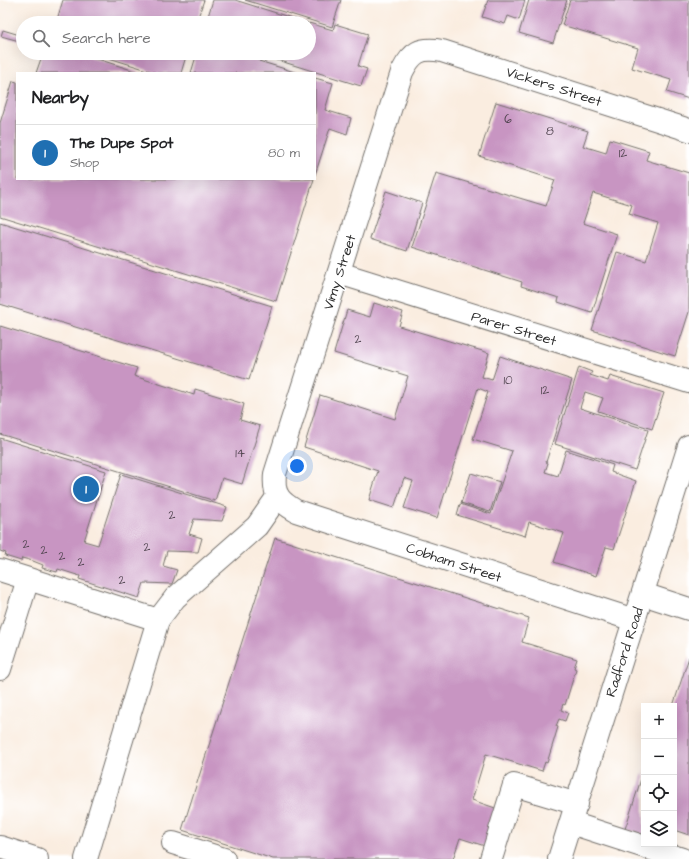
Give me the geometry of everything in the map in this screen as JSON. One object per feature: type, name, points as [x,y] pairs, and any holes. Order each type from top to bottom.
[{"type":"street","name":"Vickers Street","points":[[417,52],[430,49],[442,51],[689,130]]},
{"type":"street","name":"Vimy Street","points":[[278,496],[274,487],[275,474],[402,72],[407,60],[417,52]]},
{"type":"street","name":"Parer Street","points":[[339,273],[689,382]]},
{"type":"street","name":"Radford Road","points":[[559,859],[689,446]]},
{"type":"street","points":[[86,859],[158,620],[175,598],[257,526],[278,496]]},
{"type":"street","name":"Cobham Street","points":[[278,496],[283,503],[296,511],[634,620]]},
{"type":"street","points":[[0,570],[158,620]]},
{"type":"street","points":[[0,669],[28,579]]},
{"type":"street","points":[[643,594],[689,608]]},
{"type":"street","points":[[491,859],[514,785],[574,814],[682,859]]},
{"type":"street","points":[[173,843],[224,859]]},
{"type":"street","points":[[0,848],[37,859]]},
{"type":"building","points":[[63,0],[204,0],[198,16],[58,16]]},
{"type":"building","points":[[213,0],[235,0],[286,16],[208,16]]},
{"type":"building","points":[[245,0],[341,0],[332,27],[316,22],[316,16],[297,16]]},
{"type":"building","points":[[488,0],[525,0],[519,20],[508,16],[505,24],[482,17]]},
{"type":"building","points":[[529,0],[567,0],[553,43],[519,33]]},
{"type":"building","points":[[570,0],[689,0],[689,99],[667,92],[671,80],[632,68],[638,48],[562,25]]},
{"type":"building","points":[[335,24],[368,34],[358,66],[367,69],[361,86],[277,60],[316,60],[316,25],[333,30]]},
{"type":"building","points":[[3,30],[16,34],[16,40],[1,36]]},
{"type":"building","points":[[41,60],[101,60],[138,72],[36,72]]},
{"type":"building","points":[[115,60],[185,60],[181,72],[154,72]]},
{"type":"building","points":[[195,60],[259,60],[295,72],[191,72]]},
{"type":"building","points":[[316,78],[333,83],[325,110],[351,118],[347,134],[330,128],[316,172]]},
{"type":"building","points":[[13,81],[16,82],[16,180],[314,180],[276,301],[0,216],[0,123]]},
{"type":"building","points":[[496,102],[588,131],[583,146],[606,153],[610,139],[649,151],[646,160],[689,173],[689,312],[675,356],[592,330],[617,252],[646,261],[658,223],[629,214],[632,205],[593,193],[583,223],[617,234],[592,313],[558,302],[559,298],[521,286],[522,282],[412,247],[436,173],[546,206],[555,180],[479,156]]},
{"type":"building","points":[[386,191],[422,203],[407,251],[370,239]]},
{"type":"building","points":[[0,222],[272,306],[249,380],[0,304]]},
{"type":"building","points":[[374,303],[403,312],[399,326],[489,353],[482,377],[492,380],[500,356],[572,380],[546,462],[548,463],[545,472],[558,476],[566,450],[613,465],[611,472],[636,481],[614,549],[606,547],[596,576],[554,562],[564,533],[529,522],[525,536],[457,515],[460,504],[491,514],[512,451],[473,439],[488,392],[478,388],[437,518],[404,508],[413,481],[404,478],[394,508],[369,500],[378,471],[304,447],[320,395],[395,419],[408,376],[334,353],[347,310],[370,317]]},
{"type":"building","points":[[0,326],[137,368],[134,376],[194,395],[195,389],[244,404],[240,420],[260,426],[242,484],[222,478],[215,501],[0,434]]},
{"type":"building","points":[[579,367],[592,372],[590,375],[608,381],[610,376],[664,393],[652,429],[598,411],[603,398],[585,392],[580,408],[648,430],[635,470],[555,444]]},
{"type":"building","points":[[0,438],[106,471],[84,541],[98,545],[121,474],[227,507],[222,521],[194,519],[189,534],[202,538],[198,552],[167,551],[163,566],[177,570],[172,584],[144,583],[139,598],[79,579],[80,576],[58,569],[57,572],[42,568],[43,565],[33,561],[22,558],[21,561],[5,556],[6,553],[0,551]]},
{"type":"building","points":[[471,473],[500,482],[490,512],[461,503]]},
{"type":"building","points":[[275,538],[529,618],[522,642],[577,659],[574,668],[576,669],[565,705],[563,704],[561,710],[568,713],[565,721],[559,719],[547,763],[545,762],[542,771],[486,754],[472,800],[501,810],[488,847],[460,838],[453,859],[273,859],[182,830]]},
{"type":"building","points":[[689,657],[689,835],[677,831],[677,703],[674,703]]},
{"type":"building","points":[[641,779],[641,834],[625,829]]},
{"type":"place","name":"The Dupe Spot","points":[[86,489]]}]
